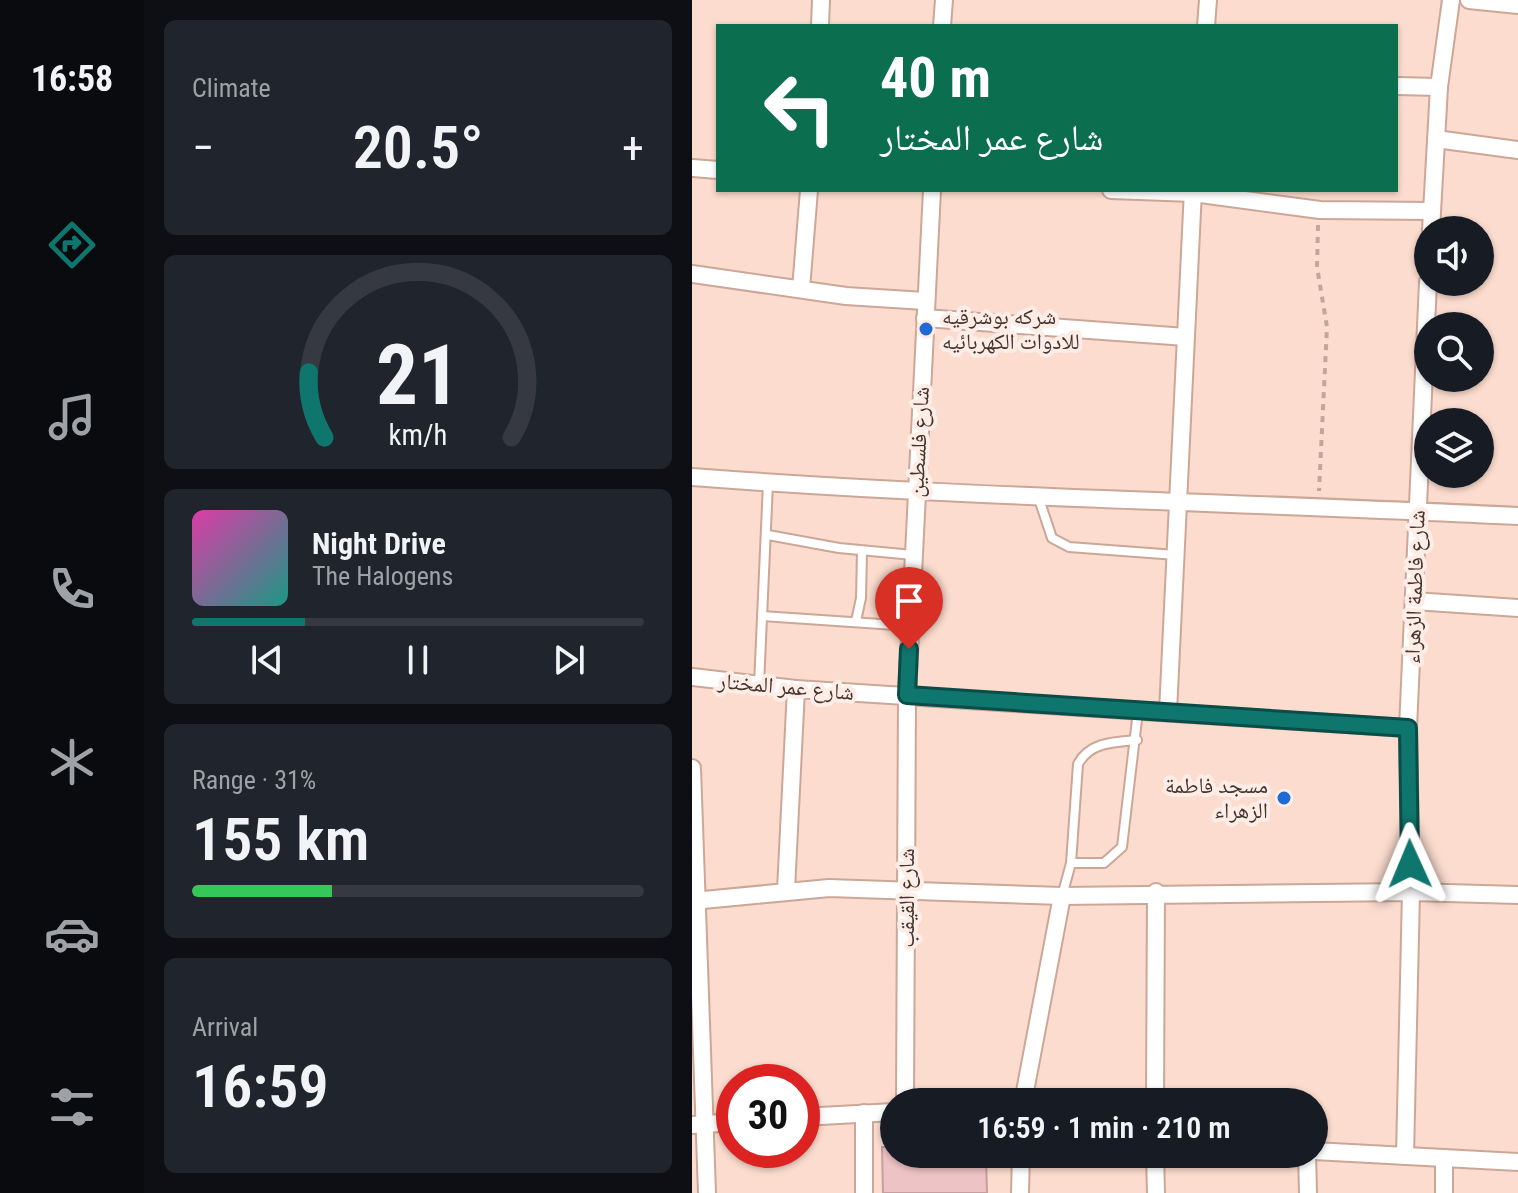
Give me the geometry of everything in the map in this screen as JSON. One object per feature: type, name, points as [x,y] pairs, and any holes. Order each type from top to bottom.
[{"type":"street","points":[[820,24],[821,0]]},
{"type":"street","points":[[942,24],[944,0]]},
{"type":"street","points":[[1206,24],[1208,0]]},
{"type":"street","points":[[1432,216],[1439,87],[1451,0]]},
{"type":"street","points":[[1469,0],[1518,5]]},
{"type":"street","points":[[1398,86],[1439,87]]},
{"type":"street","points":[[1436,139],[1518,150]]},
{"type":"street","points":[[692,168],[716,170]]},
{"type":"street","points":[[801,289],[809,192]]},
{"type":"street","name":"شارع فلسطين","points":[[907,695],[932,192]]},
{"type":"street","points":[[1168,712],[1193,192],[1320,210],[1432,211]]},
{"type":"street","points":[[692,274],[925,309],[1186,337]]},
{"type":"street","name":"شارع فاطمة الزهراء","points":[[1405,1156],[1411,892],[1408,728],[1427,296]]},
{"type":"street","points":[[692,477],[915,491],[1318,505],[1518,516]]},
{"type":"street","points":[[1414,601],[1518,608]]},
{"type":"street","name":"شارع عمر المختار","points":[[692,677],[796,689],[1408,728]]},
{"type":"street","points":[[786,890],[796,689]]},
{"type":"street","name":"شارع القيقب","points":[[905,1088],[907,695]]},
{"type":"street","points":[[692,768],[698,1124],[707,1193]]},
{"type":"street","points":[[696,900],[786,890],[1062,896],[1156,892],[1518,895]]},
{"type":"street","points":[[1155,1088],[1156,892]]},
{"type":"street","points":[[1026,1088],[1062,896]]},
{"type":"street","points":[[820,1116],[880,1112]]},
{"type":"street","points":[[864,1113],[864,1193]]},
{"type":"street","points":[[1328,1152],[1518,1162]]},
{"type":"street","points":[[1444,1158],[1444,1193]]},
{"type":"street","points":[[1020,1193],[1021,1168]]},
{"type":"street","points":[[1155,1168],[1156,1193]]},
{"type":"street","points":[[1307,1168],[1308,1193]]},
{"type":"lane","points":[[759,685],[768,483]]},
{"type":"lane","points":[[1038,495],[1052,538],[1069,547],[1176,555]]},
{"type":"lane","points":[[768,535],[862,551],[913,555]]},
{"type":"lane","points":[[856,621],[862,551]]},
{"type":"lane","points":[[762,616],[910,626]]},
{"type":"lane","points":[[1071,863],[1104,863],[1122,847],[1138,711]]},
{"type":"lane","points":[[1062,896],[1071,863],[1078,764],[1083,755],[1106,743],[1137,740]]},
{"type":"path","points":[[1318,505],[1327,327],[1317,267],[1320,210]]},
{"type":"building","points":[[882,1168],[986,1168],[987,1193],[883,1193]]},
{"type":"place","name":"شركه بوشرقيه للادوات الكهربائيه","points":[[926,329]]},
{"type":"place","name":"مسجد فاطمة الزهراء","points":[[1284,798]]},
{"type":"route","points":[[909,649],[907,695],[1408,728],[1410,864]]}]
